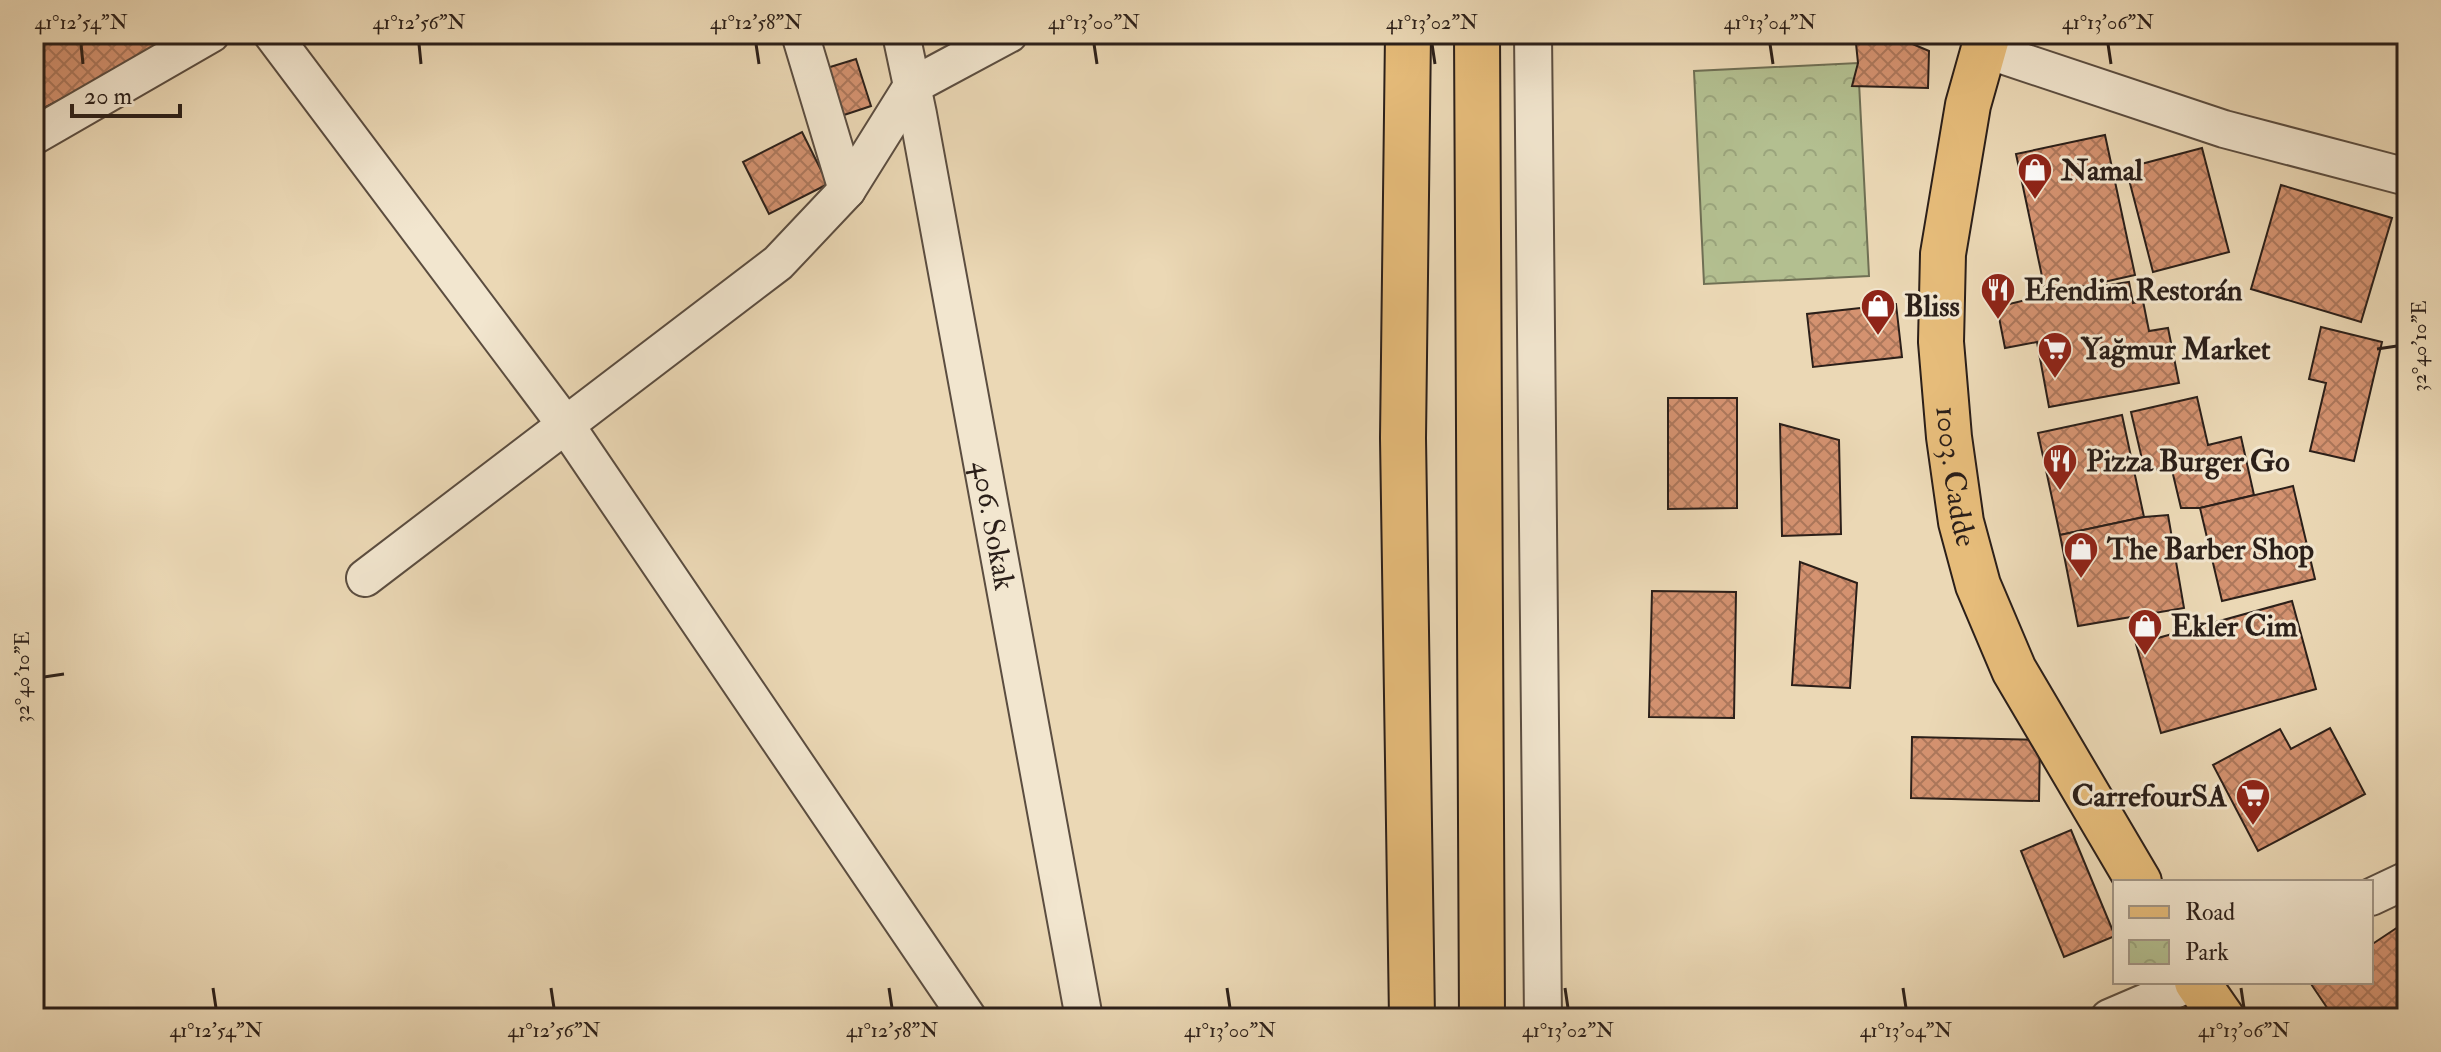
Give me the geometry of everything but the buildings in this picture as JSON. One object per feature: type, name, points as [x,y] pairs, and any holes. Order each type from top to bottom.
[{"type":"main road","points":[[1408,34],[1403,438],[1412,1018]]},
{"type":"main road","points":[[1477,34],[1482,1018]]},
{"type":"main road","name":"1003. Cadde","points":[[1986,41],[1968,105],[1943,254],[1941,342],[1949,437],[1961,522],[1978,585],[2014,670],[2138,880]]},
{"type":"main road","points":[[2196,984],[2222,1018]]},
{"type":"street","points":[[34,136],[211,34]]},
{"type":"street","points":[[272,34],[565,424],[968,1018]]},
{"type":"street","points":[[800,34],[847,190]]},
{"type":"street","name":"406. Sokak","points":[[901,34],[1084,1018]]},
{"type":"street","points":[[365,578],[778,263],[847,190],[912,86],[1009,34]]},
{"type":"street","points":[[1533,34],[1543,1018]]},
{"type":"street","points":[[1986,41],[2224,129],[2407,177]]},
{"type":"street","points":[[2373,896],[2407,880]]},
{"type":"street","points":[[2109,1018],[2190,984]]},
{"type":"green space","points":[[1858,63],[1869,276],[1704,284],[1694,71]]},
{"type":"place","name":"Namal","points":[[2035,201]]},
{"type":"place","name":"Efendim Restorán","points":[[1998,321]]},
{"type":"place","name":"Bliss","points":[[1878,337]]},
{"type":"place","name":"Yağmur Market","points":[[2055,380]]},
{"type":"place","name":"Pizza Burger Go","points":[[2060,492]]},
{"type":"place","name":"The Barber Shop","points":[[2081,580]]},
{"type":"place","name":"Ekler Cim","points":[[2145,657]]},
{"type":"place","name":"CarrefourSA","points":[[2253,827]]}]
